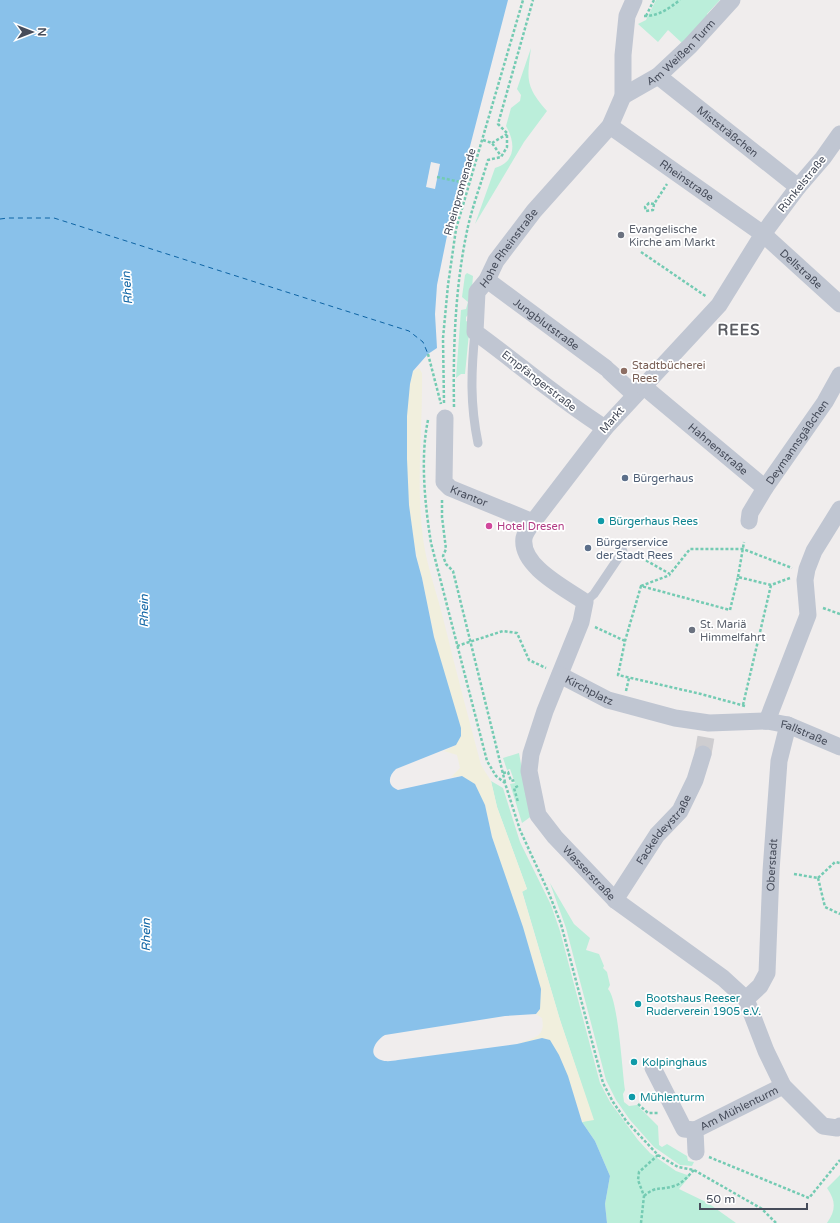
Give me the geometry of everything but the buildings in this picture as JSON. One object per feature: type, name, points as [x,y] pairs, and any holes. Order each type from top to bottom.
[{"type":"street","points":[[623,96],[623,55],[627,16],[634,0]]},
{"type":"street","name":"Am Weißen Turm","points":[[623,96],[658,76],[690,46],[732,0]]},
{"type":"street","name":"Miststräßchen","points":[[658,76],[798,187]]},
{"type":"street","name":"Hohe Rheinstraße","points":[[476,332],[477,292],[487,280],[496,261],[534,212],[610,126],[623,96]]},
{"type":"street","name":"Rheinstraße","points":[[610,126],[763,234]]},
{"type":"street","name":"Rünkelstraße","points":[[763,234],[840,134]]},
{"type":"street","name":"Dellstraße","points":[[763,234],[838,297]]},
{"type":"street","name":"Markt","points":[[585,602],[535,567],[524,550],[524,537],[532,522],[604,428],[719,305],[763,234]]},
{"type":"street","name":"Jungblutstraße","points":[[487,280],[639,390]]},
{"type":"street","name":"Empfängerstraße","points":[[476,332],[529,372],[567,404],[604,428]]},
{"type":"street","name":"Deymannsgäßchen","points":[[765,488],[825,402],[840,374]]},
{"type":"street","name":"Hahnenstraße","points":[[639,390],[765,488]]},
{"type":"street","name":"Krantor","points":[[449,413],[444,482],[450,488],[532,522]]},
{"type":"street","points":[[749,521],[750,514],[765,488]]},
{"type":"street","points":[[768,718],[808,615],[805,580],[807,569],[814,551],[840,509]]},
{"type":"street","name":"Kirchplatz","points":[[585,602],[582,622],[560,675],[608,700],[708,727],[768,718]]},
{"type":"street","name":"Wasserstraße","points":[[560,675],[545,711],[531,754],[529,770],[538,815],[555,837],[615,900],[723,978],[746,999],[783,1086]]},
{"type":"street","name":"Fallstraße","points":[[768,718],[840,747]]},
{"type":"street","name":"Oberstadt","points":[[746,999],[760,986],[767,973],[771,871],[778,769],[788,725]]},
{"type":"street","name":"Fackeldeystraße","points":[[615,900],[650,845],[680,811],[695,780],[703,754]]},
{"type":"street","name":"Am Mühlenturm","points":[[653,1068],[684,1129],[695,1130],[783,1086]]},
{"type":"street","points":[[783,1086],[823,1126],[838,1127]]},
{"type":"street","name":"Am Mühlenturm","points":[[695,1130],[696,1152]]},
{"type":"lane","name":"Hohe Rheinstraße","points":[[476,332],[471,372],[472,415],[478,443]]},
{"type":"lane","points":[[585,602],[594,594],[623,551]]},
{"type":"path","name":"Rheinpromenade","points":[[449,413],[443,338],[448,285],[456,229],[523,0]]},
{"type":"path","points":[[449,413],[461,264],[467,230],[488,160],[501,157],[507,147],[507,134],[498,124],[533,0]]},
{"type":"path","points":[[646,16],[654,0]]},
{"type":"path","points":[[627,16],[654,16],[666,11],[680,0]]},
{"type":"path","points":[[492,143],[507,134]]},
{"type":"path","points":[[483,140],[492,143],[501,157]]},
{"type":"path","points":[[654,204],[675,172]]},
{"type":"path","points":[[437,177],[470,184]]},
{"type":"path","points":[[641,252],[719,305]]},
{"type":"path","points":[[428,354],[449,413]]},
{"type":"path","points":[[444,482],[442,517],[446,549],[443,556],[446,564],[453,571],[505,783]]},
{"type":"path","points":[[641,586],[730,610],[744,542]]},
{"type":"path","points":[[641,586],[670,574],[690,549],[743,549],[791,568],[807,569]]},
{"type":"path","points":[[623,551],[633,553],[670,574]]},
{"type":"path","points":[[738,577],[771,585],[743,705]]},
{"type":"path","points":[[641,586],[625,641],[618,675],[743,705],[768,718]]},
{"type":"path","points":[[582,622],[625,641]]},
{"type":"path","points":[[457,646],[503,631],[517,633],[529,660],[560,675]]},
{"type":"path","points":[[503,773],[508,772],[511,781]]},
{"type":"path","points":[[818,878],[836,862],[840,863]]},
{"type":"path","points":[[794,874],[818,878]]},
{"type":"path","points":[[818,878],[826,907],[840,914]]},
{"type":"path","points":[[638,1104],[648,1113]]},
{"type":"path","points":[[696,1152],[809,1198],[840,1160]]},
{"type":"path","points":[[641,1223],[644,1196],[638,1180],[639,1172],[658,1155]]},
{"type":"path","points":[[644,1196],[653,1188],[674,1186],[682,1182],[694,1170],[762,1209],[776,1223]]},
{"type":"green space","points":[[656,0],[720,0],[707,14],[708,16],[682,43],[668,30],[658,42],[638,24],[646,20]]},
{"type":"green space","points":[[531,48],[529,82],[535,95],[547,111],[524,142],[475,224],[495,168],[502,165],[511,156],[511,138],[506,126],[511,108],[520,101],[521,95],[517,89]]},
{"type":"green space","points":[[467,273],[473,276],[470,313],[466,317],[466,321],[470,323],[465,374],[461,374],[456,378],[461,310],[466,309],[468,302],[462,297],[465,275]]},
{"type":"green space","points":[[519,753],[533,815],[522,823],[510,784],[515,783],[510,769],[507,770],[503,758]]},
{"type":"green space","points":[[491,781],[503,788],[520,842],[551,905],[560,931],[600,1083],[610,1102],[638,1140],[650,1153],[676,1171],[690,1176],[679,1189],[708,1203],[736,1223],[607,1223],[605,1204],[610,1176],[595,1141],[582,1122],[593,1119],[560,1020],[522,891],[527,889],[497,807]]},
{"type":"green space","points":[[550,883],[574,924],[590,938],[586,950],[599,954],[604,966],[603,968],[607,972],[610,985],[608,989],[614,1006],[619,1035],[625,1090],[623,1094],[624,1102],[629,1106],[637,1105],[658,1126],[659,1145],[662,1147],[667,1144],[687,1156],[688,1161],[694,1162],[692,1166],[680,1165],[654,1147],[630,1120],[616,1100],[606,1080],[566,928]]},
{"type":"green space","points":[[840,1175],[840,1223],[827,1223],[834,1206],[832,1197],[827,1188]]},
{"type":"sand","points":[[419,368],[422,373],[420,502],[421,523],[428,563],[481,765],[491,781],[497,807],[527,889],[522,892],[560,1020],[594,1120],[582,1122],[577,1105],[542,1038],[517,1044],[537,1036],[542,1030],[542,1018],[536,1014],[540,1009],[534,964],[492,837],[485,805],[462,776],[451,777],[460,768],[457,755],[444,751],[456,745],[412,531],[406,475],[405,446],[408,393],[413,371]]},
{"type":"water","name":"Rhein","points":[[0,0],[508,0],[448,231],[437,285],[435,314],[437,348],[428,354],[413,371],[410,384],[407,416],[409,505],[416,556],[434,637],[461,728],[461,736],[456,745],[396,769],[391,775],[390,783],[398,790],[462,776],[475,784],[485,805],[492,837],[523,927],[541,989],[540,1009],[536,1014],[505,1016],[385,1035],[378,1040],[373,1051],[376,1058],[383,1061],[389,1061],[517,1044],[542,1038],[550,1040],[559,1055],[568,1076],[582,1122],[595,1141],[610,1176],[605,1204],[607,1223],[0,1223]]},
{"type":"pier","points":[[431,162],[440,164],[435,189],[426,187]]},
{"type":"ferry route","points":[[0,219],[54,218],[409,331],[423,342],[428,354]]},
{"type":"tunnel","points":[[703,754],[707,731]]},
{"type":"place","name":"Evangelische Kirche am Markt","points":[[621,235]]},
{"type":"place","name":"Stadtbücherei Rees","points":[[624,371]]},
{"type":"place","name":"Bürgerhaus","points":[[625,478]]},
{"type":"place","name":"Bürgerhaus Rees","points":[[601,521]]},
{"type":"place","name":"Hotel Dresen","points":[[489,526]]},
{"type":"place","name":"Bürgerservice der Stadt Rees","points":[[588,548]]},
{"type":"place","name":"St. Mariä Himmelfahrt","points":[[692,630]]},
{"type":"place","name":"Bootshaus Reeser Ruderverein 1905 e.V.","points":[[638,1004]]},
{"type":"place","name":"Kolpinghaus","points":[[634,1062]]},
{"type":"place","name":"Mühlenturm","points":[[632,1097]]},
{"type":"district","name":"REES","points":[[739,330]]}]
